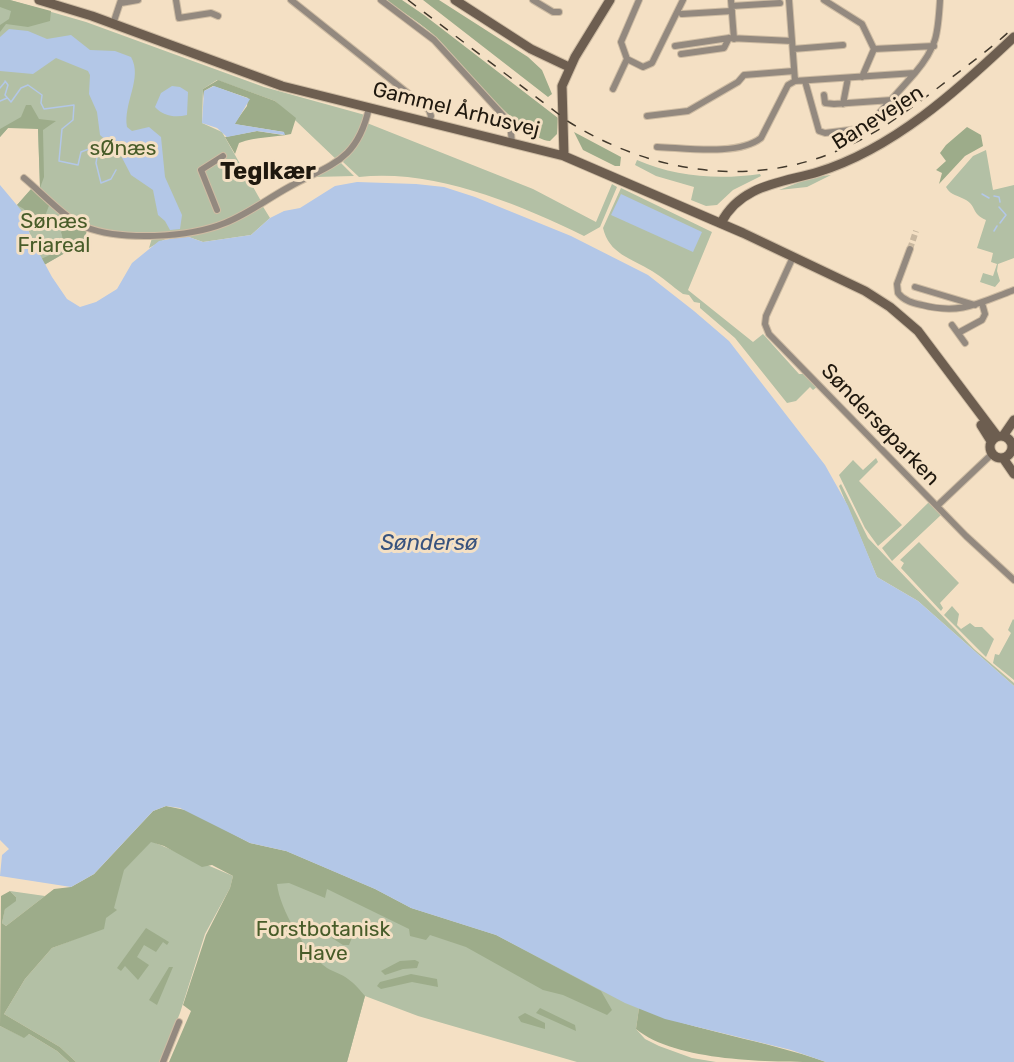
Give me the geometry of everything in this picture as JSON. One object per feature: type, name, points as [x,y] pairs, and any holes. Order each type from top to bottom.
[{"type":"street","name":"Gammel Århusvej","points":[[39,0],[113,24],[254,77],[564,156],[793,257],[853,285],[890,307],[918,331],[1004,441]]},
{"type":"street","points":[[113,24],[121,2],[138,0]]},
{"type":"street","points":[[176,0],[179,18],[211,13],[218,16]]},
{"type":"street","points":[[291,0],[429,110],[429,123]]},
{"type":"street","points":[[381,0],[434,40],[510,123],[512,143]]},
{"type":"street","points":[[455,0],[531,49],[569,67]]},
{"type":"street","points":[[533,0],[553,12],[559,12]]},
{"type":"street","points":[[564,156],[561,92],[569,67],[610,0]]},
{"type":"street","points":[[614,88],[627,60],[621,42],[639,0]]},
{"type":"street","points":[[627,60],[643,67],[652,63],[683,0]]},
{"type":"street","points":[[789,0],[795,81]]},
{"type":"street","points":[[824,0],[862,24],[874,49],[862,77]]},
{"type":"street","points":[[805,81],[817,128],[825,133],[866,128],[915,73],[934,46],[939,28],[940,0]]},
{"type":"street","points":[[682,14],[732,6],[780,3]]},
{"type":"street","points":[[681,54],[724,48],[731,39],[732,6]]},
{"type":"street","name":"Banevejen","points":[[720,224],[736,202],[746,194],[843,163],[915,120],[961,85],[1014,37]]},
{"type":"street","points":[[675,46],[731,39],[793,45],[843,45]]},
{"type":"street","points":[[874,49],[934,46]]},
{"type":"street","points":[[647,116],[688,111],[738,82],[744,75],[794,71]]},
{"type":"street","points":[[657,147],[718,149],[755,143],[761,138],[788,85],[795,81],[915,73]]},
{"type":"street","points":[[843,104],[848,78]]},
{"type":"street","points":[[824,95],[825,103],[843,104],[892,100]]},
{"type":"street","points":[[24,178],[88,228],[119,234],[148,236],[206,229],[232,220],[340,161],[361,132],[369,108]]},
{"type":"street","points":[[217,210],[201,170],[223,156]]},
{"type":"street","points":[[910,249],[897,284],[897,293],[901,298],[934,308],[961,309],[1014,290]]},
{"type":"street","name":"Søndersøparken","points":[[793,257],[765,324],[769,334],[937,506],[1014,580]]},
{"type":"street","points":[[915,287],[953,299],[979,304],[985,314],[982,320],[958,333]]},
{"type":"street","points":[[953,299],[961,309]]},
{"type":"street","points":[[952,325],[965,343]]},
{"type":"street","points":[[1014,420],[1004,441],[1014,474]]},
{"type":"street","points":[[1009,459],[992,454],[1014,430]]},
{"type":"street","name":"Søndersøparken","points":[[937,506],[992,454]]},
{"type":"street","points":[[163,1062],[178,1022]]},
{"type":"green space","name":"sØnæs","points":[[0,0],[10,0],[86,22],[264,87],[365,115],[364,119],[349,149],[338,161],[275,101],[217,80],[203,89],[202,123],[222,132],[261,201],[229,220],[210,227],[175,233],[136,234],[86,225],[61,209],[40,188],[38,128],[8,128],[0,137]]},
{"type":"green space","points":[[0,0],[10,0],[51,11],[50,21],[28,27],[6,24],[0,32],[0,25],[9,19],[11,11],[0,7]]},
{"type":"green space","points":[[386,0],[402,0],[424,15],[558,118],[557,134],[550,141],[524,128],[492,98],[432,34]]},
{"type":"green space","points":[[423,0],[439,0],[528,57],[542,70],[552,94],[548,97]]},
{"type":"green space","points":[[218,80],[275,101],[296,118],[291,134],[239,143],[235,154],[225,137],[257,131],[283,135],[284,132],[234,124],[247,106],[248,98],[213,86],[204,91],[203,99],[203,89]]},
{"type":"green space","points":[[26,105],[31,105],[39,119],[56,121],[43,130],[44,177],[40,188],[38,129],[8,128],[0,137],[0,129],[21,117]]},
{"type":"green space","points":[[367,123],[533,189],[596,222],[612,184],[617,187],[600,227],[584,236],[503,201],[445,183],[416,178],[359,177],[343,162]]},
{"type":"green space","points":[[967,127],[981,135],[983,146],[965,156],[939,184],[942,173],[936,170],[946,161],[940,153]]},
{"type":"green space","points":[[574,132],[621,157],[620,166],[615,166],[583,150]]},
{"type":"green space","points":[[986,150],[993,190],[1014,185],[1014,258],[998,264],[997,271],[1000,281],[995,287],[980,282],[983,273],[993,276],[997,264],[991,262],[993,253],[977,248],[986,220],[978,215],[963,198],[952,194],[946,187],[973,156]]},
{"type":"green space","points":[[637,160],[666,170],[697,176],[729,177],[760,174],[761,176],[733,190],[717,205],[706,206],[691,200],[694,187],[656,176],[635,165]]},
{"type":"green space","points":[[341,163],[354,176],[314,177]]},
{"type":"green space","points":[[831,175],[807,187],[779,190],[813,177]]},
{"type":"green space","name":"sØnæs","points":[[32,188],[69,217],[84,242],[44,265],[17,205]]},
{"type":"green space","points":[[32,188],[50,203],[45,216],[28,217],[24,209],[17,205]]},
{"type":"green space","points":[[621,188],[712,232],[688,290],[753,342],[763,334],[799,374],[804,374],[817,387],[813,390],[810,387],[796,401],[787,403],[735,338],[700,308],[700,303],[694,302],[689,295],[683,294],[656,273],[629,259],[610,244],[603,228]]},
{"type":"green space","points":[[262,205],[270,218],[251,235],[203,242],[186,236],[169,237],[149,248],[152,238],[213,229]]},
{"type":"green space","points":[[72,221],[87,230],[84,242],[44,265],[41,259],[58,249],[62,242],[61,232]]},
{"type":"green space","points":[[876,458],[878,462],[859,481],[902,525],[878,546],[865,528],[839,475],[853,460],[863,470]]},
{"type":"green space","points":[[841,484],[868,538],[974,649],[1014,683],[1014,686],[918,601],[877,577],[839,486]]},
{"type":"green space","points":[[929,502],[941,515],[892,561],[882,548]]},
{"type":"green space","points":[[919,542],[959,583],[940,603],[943,608],[941,611],[901,568],[904,563],[900,560]]},
{"type":"green space","points":[[952,606],[959,614],[957,625],[961,629],[970,623],[975,627],[982,627],[994,639],[986,657],[944,615]]},
{"type":"green space","points":[[1013,619],[1014,680],[993,663],[995,654],[999,655],[1011,633],[1008,630]]},
{"type":"green space","points":[[166,806],[190,811],[250,843],[286,851],[375,889],[411,908],[496,935],[601,991],[612,1010],[607,1015],[563,995],[543,990],[466,947],[430,935],[426,940],[410,936],[409,929],[327,889],[325,898],[289,883],[277,884],[288,918],[310,952],[327,968],[350,981],[365,996],[347,1062],[169,1062],[191,1011],[183,1005],[206,935],[230,888],[233,876],[212,865],[202,867],[164,846],[151,842],[124,870],[114,908],[117,910],[106,918],[104,929],[52,948],[25,979],[4,1014],[60,1047],[76,1062],[69,1062],[57,1051],[29,1034],[24,1038],[0,1026],[1,896],[10,891],[16,897],[16,901],[5,909],[2,923],[6,926],[54,889],[71,887],[94,874],[153,811]]},
{"type":"green space","points":[[151,841],[233,876],[230,888],[205,934],[180,1013],[160,1062],[76,1062],[60,1047],[4,1014],[25,979],[52,948],[101,929],[123,870]]},
{"type":"green space","name":"Forstbotanisk Have","points":[[286,851],[375,889],[411,908],[496,935],[639,1008],[636,1029],[645,1039],[692,1058],[716,1062],[577,1062],[418,1016],[365,996],[347,1062],[201,1062]]},
{"type":"green space","points":[[10,891],[45,896],[6,926],[2,923],[5,908],[16,897]]},
{"type":"green space","points":[[146,928],[169,942],[167,945],[163,942],[156,952],[144,945],[137,957],[149,965],[138,980],[125,966],[121,971],[117,968]]},
{"type":"green space","points":[[339,928],[353,935],[349,945],[343,945],[332,938],[335,929]]},
{"type":"green space","points":[[400,961],[419,962],[417,968],[403,969],[385,975],[381,971]]},
{"type":"green space","points":[[169,967],[173,967],[157,1005],[149,1000]]},
{"type":"green space","points":[[411,974],[437,979],[438,987],[412,982],[381,989],[377,986],[380,982]]},
{"type":"green space","points":[[540,1008],[575,1025],[576,1031],[536,1013]]},
{"type":"green space","points":[[639,1008],[826,1062],[725,1058],[675,1048],[653,1040],[636,1029]]},
{"type":"green space","points":[[525,1013],[545,1023],[545,1029],[521,1022],[518,1017]]},
{"type":"green space","points":[[0,1026],[23,1037],[29,1034],[57,1051],[69,1062],[0,1062]]},
{"type":"water","points":[[9,29],[28,31],[47,39],[71,35],[90,50],[115,51],[131,57],[135,73],[127,127],[132,131],[149,127],[161,137],[165,177],[182,215],[180,229],[170,230],[158,215],[153,190],[131,175],[119,152],[100,135],[97,112],[89,94],[90,75],[88,71],[56,58],[33,74],[0,71],[0,37]]},
{"type":"water","points":[[172,86],[180,87],[188,92],[187,115],[170,116],[155,107],[161,93]]},
{"type":"water","points":[[214,86],[250,99],[235,124],[284,132],[285,135],[257,131],[227,137],[217,128],[202,123],[204,91]]},
{"type":"water","name":"Søndersø","points":[[357,182],[444,187],[475,197],[571,236],[648,275],[729,341],[825,465],[848,506],[877,577],[918,601],[1014,686],[1014,1062],[826,1062],[791,1050],[665,1019],[625,1003],[496,935],[411,908],[375,889],[286,851],[250,843],[180,808],[166,806],[153,811],[94,874],[71,887],[0,876],[2,855],[9,849],[0,840],[0,185],[21,210],[32,240],[52,277],[67,299],[80,307],[96,302],[117,289],[132,263],[159,241],[186,236],[203,242],[251,235],[270,218],[284,211],[300,208],[335,186]]},
{"type":"water","points":[[621,194],[702,232],[693,252],[611,215]]},
{"type":"waterway","points":[[5,81],[8,85],[5,95],[11,102],[21,88],[28,85],[42,95],[41,103],[44,109],[74,105],[73,120],[62,129],[59,161],[78,165],[81,152],[94,147],[98,151],[96,163],[101,183],[111,179],[116,170]]},
{"type":"waterway","points":[[0,88],[5,82]]},
{"type":"waterway","points":[[0,101],[7,98]]},
{"type":"waterway","points":[[982,194],[989,198]]},
{"type":"waterway","points":[[994,196],[999,197],[1000,202]]},
{"type":"waterway","points":[[999,207],[1006,215],[1000,223]]},
{"type":"waterway","points":[[994,231],[997,226]]},
{"type":"tunnel","points":[[910,249],[916,231]]},
{"type":"railway","points":[[408,0],[569,122],[601,140],[635,154],[670,164],[706,170],[741,171],[777,168],[813,160],[848,146],[872,134],[906,111],[978,58],[1014,27]]},
{"type":"district","name":"Teglkær","points":[[268,172]]},
{"type":"park label","name":"Sønæs Friareal","points":[[54,234]]}]
